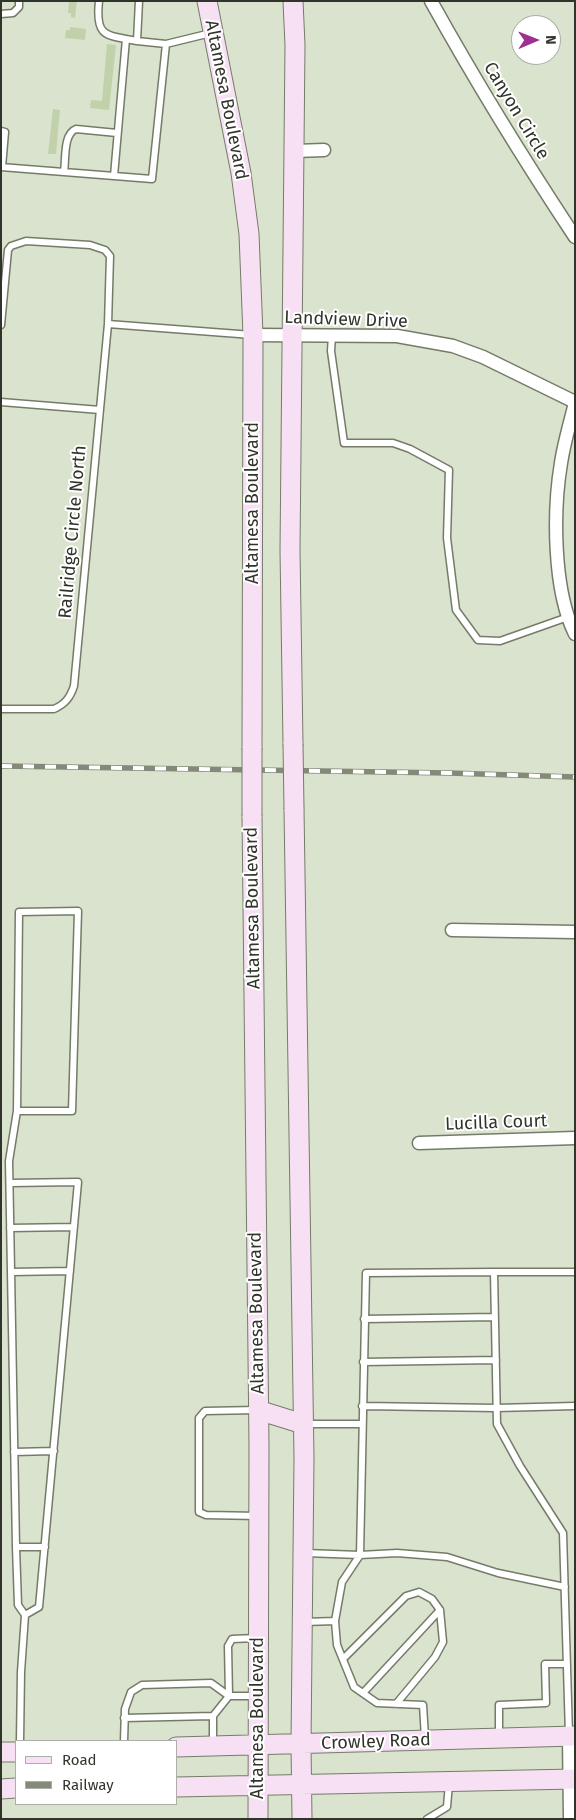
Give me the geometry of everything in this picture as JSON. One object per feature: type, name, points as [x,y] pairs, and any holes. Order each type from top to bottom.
[{"type":"main road","name":"Altamesa Boulevard","points":[[207,1],[241,173],[249,234],[253,335],[252,816],[258,1410],[258,1819]]},
{"type":"main road","name":"Altamesa Boulevard","points":[[293,1],[295,151],[290,550],[303,1424],[302,1819]]},
{"type":"main road","points":[[258,1410],[303,1424]]},
{"type":"main road","name":"Crowley Road","points":[[178,1748],[572,1736]]},
{"type":"main road","points":[[1,1752],[15,1752]]},
{"type":"main road","points":[[178,1786],[572,1779]]},
{"type":"main road","points":[[1,1788],[15,1788]]},
{"type":"street","name":"Canyon Circle","points":[[431,1],[524,160],[575,236]]},
{"type":"street","points":[[295,151],[324,150]]},
{"type":"street","name":"Landview Drive","points":[[253,335],[398,336],[453,346],[482,357],[575,403]]},
{"type":"street","points":[[575,403],[560,463],[556,514],[560,590],[575,634]]},
{"type":"street","points":[[452,930],[575,932]]},
{"type":"street","name":"Lucilla Court","points":[[419,1143],[575,1138]]},
{"type":"street","points":[[570,1819],[572,1736]]},
{"type":"lane","points":[[1,14],[13,14],[19,6],[19,1]]},
{"type":"lane","points":[[99,1],[97,19],[100,28],[108,35],[166,44],[213,32]]},
{"type":"lane","points":[[137,41],[139,1]]},
{"type":"lane","points":[[114,176],[126,39]]},
{"type":"lane","points":[[1,131],[5,132],[1,167],[152,178],[166,44]]},
{"type":"lane","points":[[64,172],[68,138],[72,130],[118,133]]},
{"type":"lane","name":"Railridge Circle North","points":[[1,325],[8,250],[11,246],[26,241],[82,244],[105,250],[110,256],[108,324],[74,686],[70,697],[61,706],[54,709],[1,709]]},
{"type":"lane","points":[[108,324],[253,335]]},
{"type":"lane","points":[[332,336],[331,351],[344,444],[393,443],[410,449],[449,470],[447,538],[456,610],[478,640],[500,641],[568,617]]},
{"type":"lane","points":[[1,402],[100,410]]},
{"type":"lane","points":[[16,1111],[72,1111],[78,911],[19,912],[16,1111],[9,1161],[18,1605],[25,1615],[21,1672],[20,1740]]},
{"type":"lane","points":[[10,1183],[78,1182],[39,1607],[25,1615]]},
{"type":"lane","points":[[10,1228],[74,1227]]},
{"type":"lane","points":[[11,1272],[70,1271]]},
{"type":"lane","points":[[494,1272],[497,1424],[520,1466],[563,1533],[567,1664],[572,1736]]},
{"type":"lane","points":[[425,1740],[423,1705],[377,1703],[354,1687],[337,1645],[335,1621],[342,1582],[360,1555],[361,1424],[366,1273],[575,1272]]},
{"type":"lane","points":[[364,1319],[495,1317]]},
{"type":"lane","points":[[363,1362],[496,1360]]},
{"type":"lane","points":[[362,1406],[496,1408],[575,1406]]},
{"type":"lane","points":[[258,1410],[205,1411],[199,1418],[199,1512],[206,1515],[258,1516]]},
{"type":"lane","points":[[303,1424],[361,1424]]},
{"type":"lane","points":[[14,1452],[54,1451]]},
{"type":"lane","points":[[16,1547],[45,1547]]},
{"type":"lane","points":[[303,1553],[360,1555],[397,1553],[448,1557],[498,1573],[564,1587]]},
{"type":"lane","points":[[343,1659],[406,1596],[419,1592],[432,1599],[440,1610],[443,1642],[435,1657],[396,1704]]},
{"type":"lane","points":[[363,1693],[440,1610]]},
{"type":"lane","points":[[302,1622],[335,1621]]},
{"type":"lane","points":[[213,1746],[213,1716],[229,1696],[228,1646],[232,1639],[258,1638]]},
{"type":"lane","points":[[499,1739],[499,1705],[546,1703],[545,1664],[567,1664]]},
{"type":"lane","points":[[124,1740],[125,1709],[131,1692],[142,1685],[211,1683],[229,1696],[258,1696]]},
{"type":"lane","points":[[124,1718],[213,1716]]},
{"type":"lane","points":[[427,1819],[447,1806],[449,1782]]},
{"type":"green space","points":[[69,1],[77,1],[75,18],[71,17],[71,13],[68,13]]},
{"type":"green space","points":[[70,27],[86,29],[85,40],[65,38],[66,30],[70,30]]},
{"type":"green space","points":[[107,44],[116,45],[109,110],[90,108],[91,100],[102,101]]},
{"type":"green space","points":[[53,109],[60,110],[56,154],[48,154]]},
{"type":"railway","points":[[1,766],[449,773],[575,777]]}]
